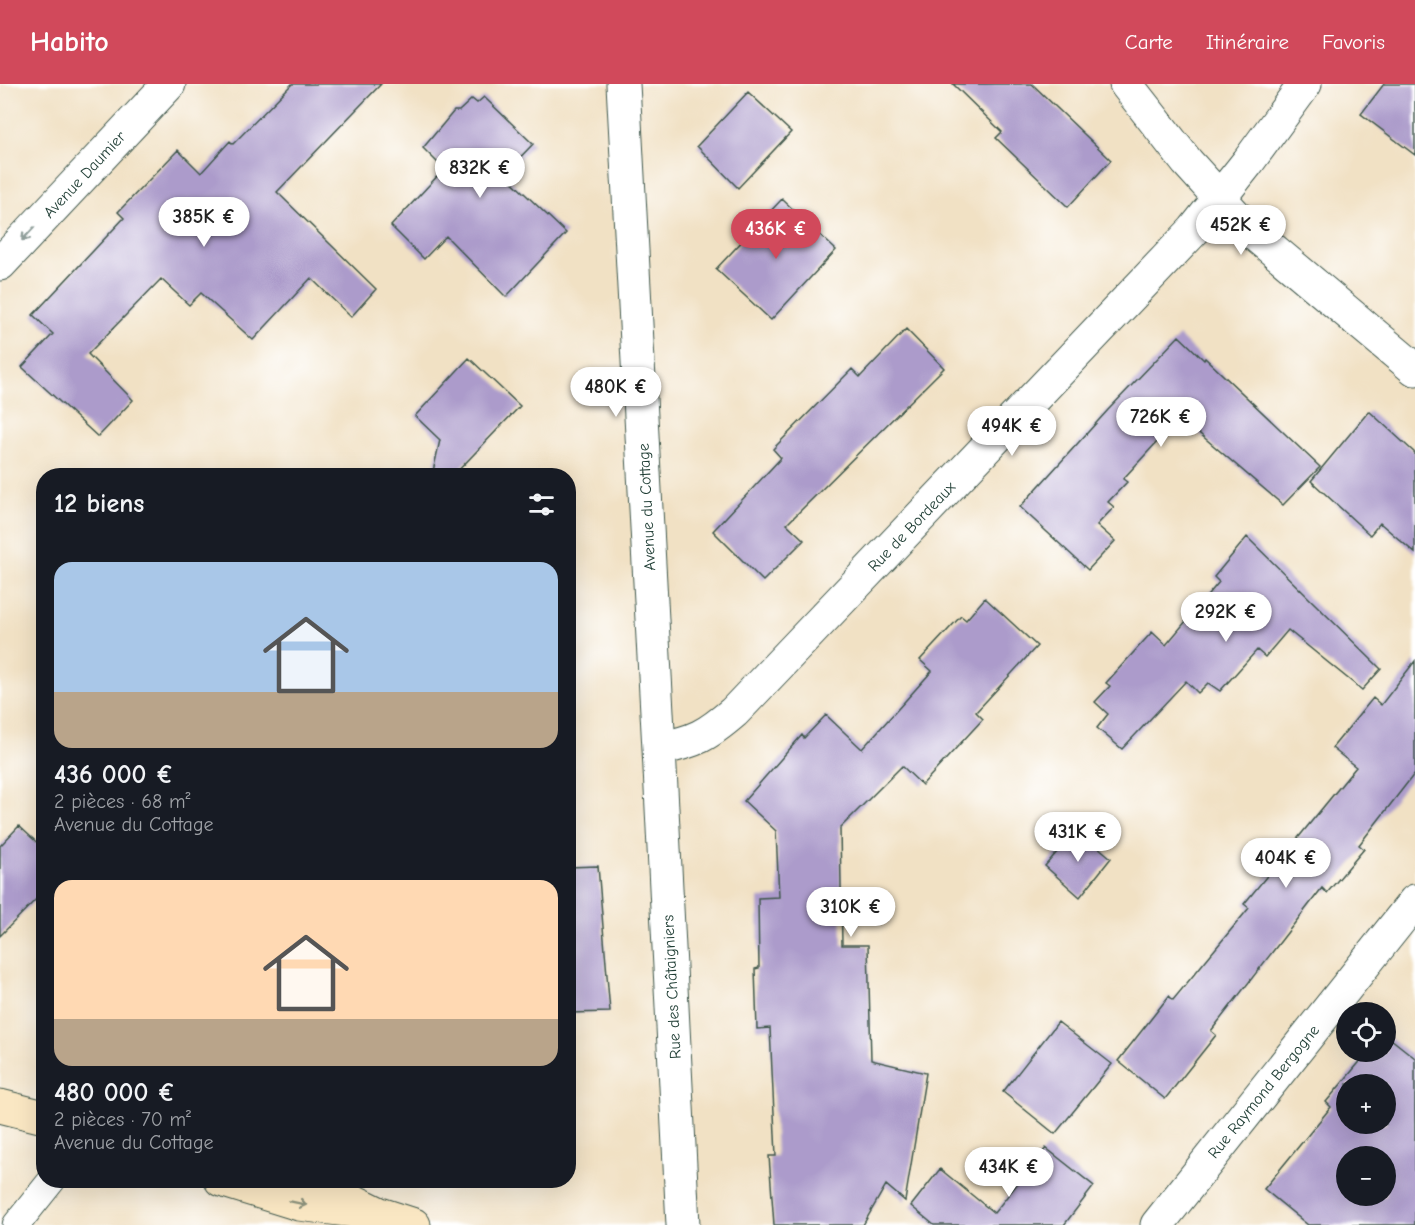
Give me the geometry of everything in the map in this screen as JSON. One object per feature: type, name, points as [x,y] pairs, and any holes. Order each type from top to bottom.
[{"type":"main road","points":[[0,1106],[36,1115]]},
{"type":"main road","points":[[247,1188],[298,1204],[380,1214]]},
{"type":"main road","points":[[327,1188],[380,1214],[414,1225]]},
{"type":"street","name":"Avenue Daumier","points":[[0,264],[169,84]]},
{"type":"street","name":"Avenue du Cottage","points":[[623,84],[660,749]]},
{"type":"street","points":[[1126,84],[1187,162],[1246,227],[1415,369]]},
{"type":"street","name":"Rue de Bordeaux","points":[[660,749],[689,742],[711,732],[734,712],[1194,230],[1305,84]]},
{"type":"street","name":"Rue des Châtaigniers","points":[[660,749],[683,1225]]},
{"type":"street","name":"Rue Raymond Bergogne","points":[[1157,1225],[1415,901]]},
{"type":"lane","points":[[16,1225],[46,1188]]},
{"type":"building","points":[[292,84],[381,84],[277,192],[376,289],[351,317],[311,278],[253,340],[201,293],[189,305],[161,279],[88,354],[133,400],[98,437],[22,367],[53,334],[33,315],[124,218],[118,212],[178,150],[201,173],[230,141],[233,144]]},
{"type":"building","points":[[953,84],[1032,84],[1111,160],[1068,207],[996,138],[1002,132]]},
{"type":"building","points":[[1384,84],[1415,84],[1415,155],[1361,114]]},
{"type":"building","points":[[748,92],[791,132],[738,188],[697,146]]},
{"type":"building","points":[[484,97],[533,144],[504,174],[566,233],[506,297],[446,236],[424,259],[391,226],[444,169],[423,148],[454,111],[459,111],[472,99],[477,103]]},
{"type":"building","points":[[782,199],[836,250],[771,320],[716,269]]},
{"type":"building","points":[[906,329],[944,368],[787,524],[804,540],[763,581],[713,531],[781,458],[773,449],[852,369],[860,377]]},
{"type":"building","points":[[1179,336],[1320,467],[1283,505],[1180,417],[1123,479],[1127,482],[1108,502],[1114,507],[1097,525],[1115,541],[1088,570],[1020,507]]},
{"type":"building","points":[[469,358],[520,406],[461,468],[434,468],[440,440],[415,416]]},
{"type":"building","points":[[1369,411],[1415,453],[1415,553],[1380,523],[1370,535],[1311,481]]},
{"type":"building","points":[[1247,537],[1381,669],[1362,690],[1288,630],[1265,657],[1257,650],[1220,691],[1208,683],[1198,693],[1186,681],[1122,749],[1097,728],[1108,714],[1095,702],[1110,686],[1106,683],[1152,632],[1166,645],[1219,582],[1214,577]]},
{"type":"building","points":[[985,598],[1037,646],[976,712],[983,719],[922,785],[902,766],[840,828],[842,945],[868,945],[871,1060],[926,1073],[905,1201],[886,1185],[863,1225],[774,1225],[769,1156],[776,1156],[770,1028],[757,1029],[755,969],[759,968],[758,898],[779,897],[776,831],[744,801],[802,735],[804,738],[826,715],[862,749],[932,671],[920,660],[961,616],[966,620]]},
{"type":"building","points":[[1415,661],[1415,773],[1359,845],[1364,849],[1327,893],[1322,888],[1211,1031],[1216,1035],[1165,1099],[1118,1061],[1169,996],[1173,1000],[1249,908],[1244,904],[1356,767],[1332,748],[1373,698],[1381,705]]},
{"type":"building","points":[[19,826],[36,842],[36,899],[0,936],[0,846]]},
{"type":"building","points":[[1077,829],[1111,858],[1080,897],[1045,866]]},
{"type":"building","points":[[598,866],[610,1012],[576,1013],[576,867]]},
{"type":"building","points":[[1058,1022],[1112,1064],[1055,1134],[1003,1092]]},
{"type":"building","points":[[1396,1043],[1415,1058],[1415,1225],[1308,1225],[1264,1189],[1331,1107],[1326,1102],[1336,1090],[1336,1134],[1396,1134],[1396,1074],[1350,1074],[1360,1062],[1396,1062]]},
{"type":"building","points":[[1046,1148],[1094,1186],[1064,1225],[934,1225],[911,1206],[940,1169],[994,1213]]}]
